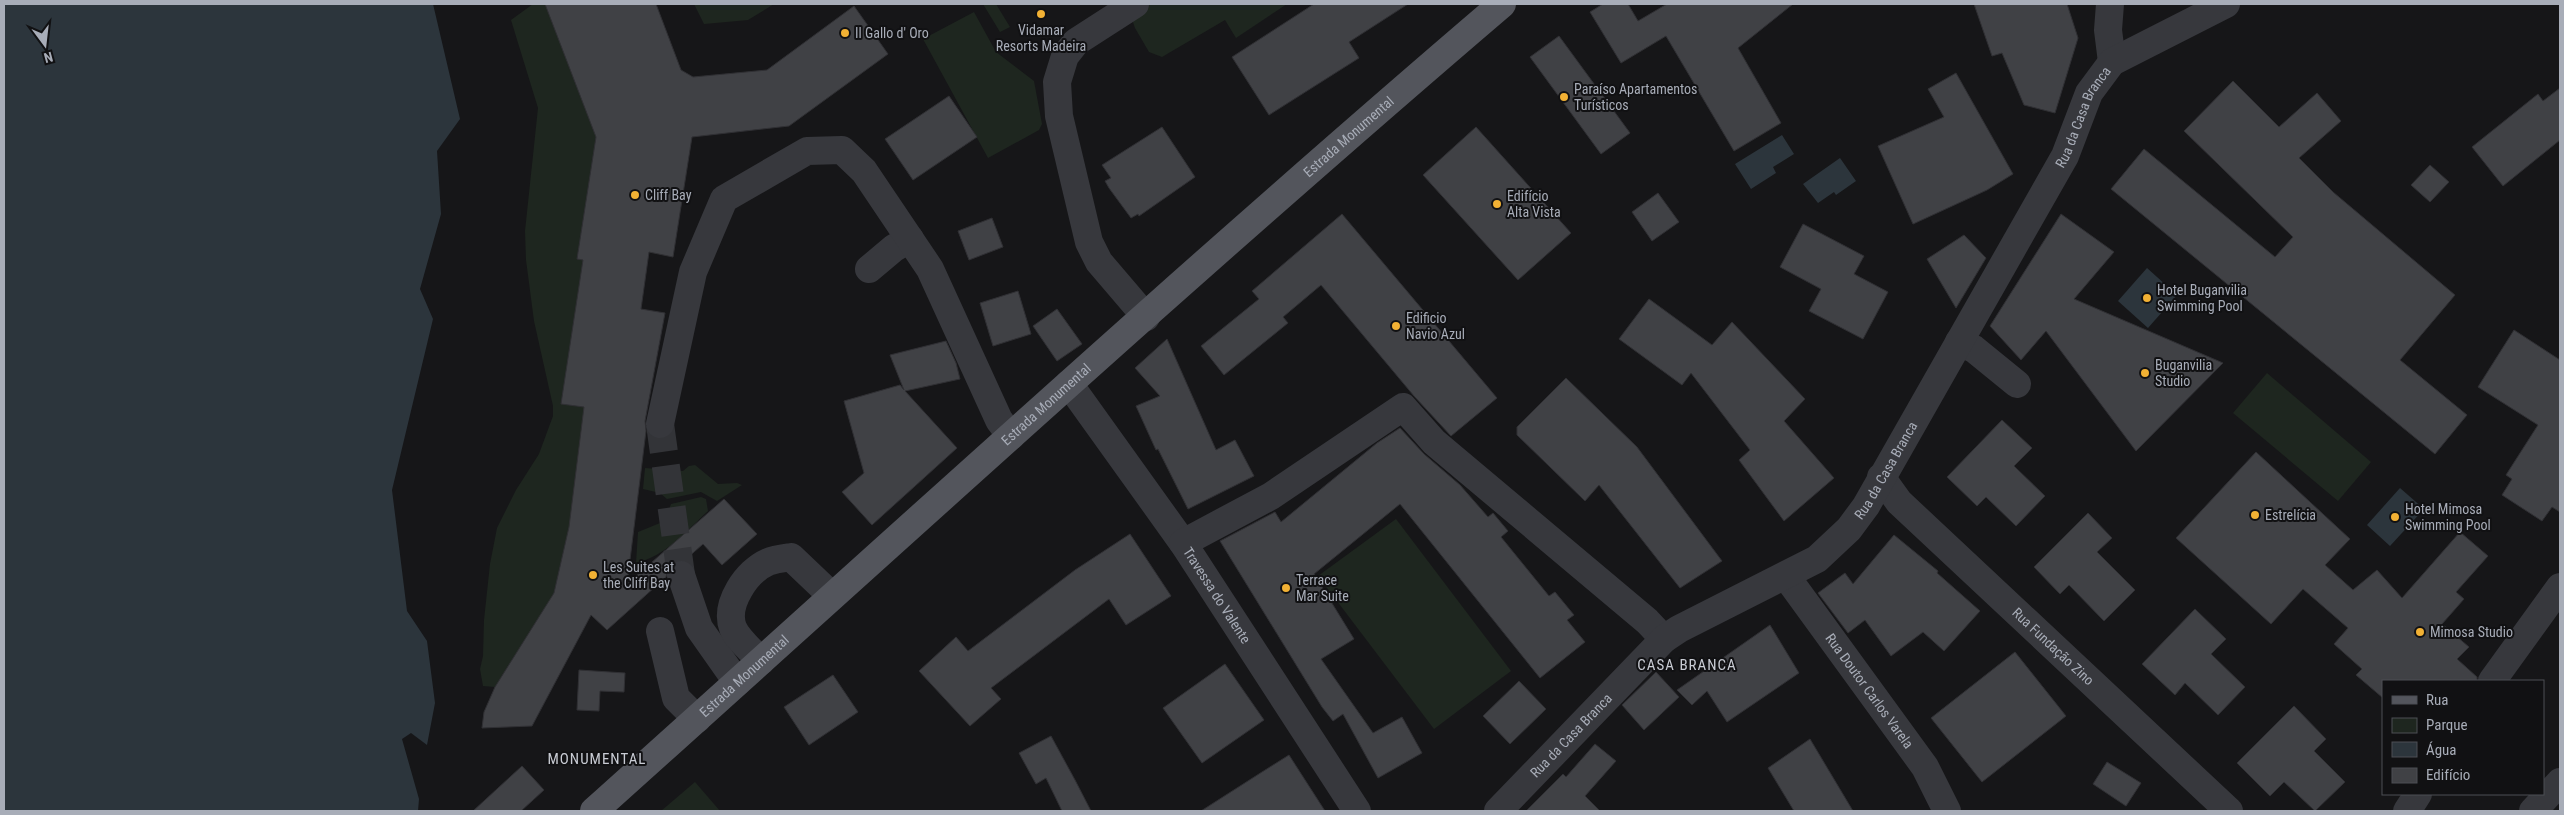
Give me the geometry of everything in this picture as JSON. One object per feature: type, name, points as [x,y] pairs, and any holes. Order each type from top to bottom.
[{"type":"main road","name":"Estrada Monumental","points":[[594,811],[1069,384],[1397,94],[1502,4]]},
{"type":"street","name":"Rua da Casa Branca","points":[[1498,811],[1664,640],[1679,630],[1817,559],[1832,547],[1866,506],[2065,156],[2089,93],[2112,62],[2108,30],[2110,4]]},
{"type":"street","points":[[2112,62],[2226,4]]},
{"type":"street","points":[[1126,10],[1085,36],[1069,49],[1059,72],[1057,101],[1089,242],[1099,262],[1146,317]]},
{"type":"street","points":[[660,424],[693,272],[724,199],[807,151],[842,150],[864,171],[930,269],[999,420],[1011,436]]},
{"type":"street","points":[[870,269],[894,248],[910,239]]},
{"type":"street","points":[[1959,342],[1974,349],[2017,384]]},
{"type":"street","name":"Travessa do Valente","points":[[1069,384],[1182,543],[1357,811]]},
{"type":"street","points":[[1182,543],[1271,496],[1403,407],[1434,442],[1648,621],[1664,640]]},
{"type":"street","name":"Rua Fundação Zino","points":[[1881,478],[1899,502],[2229,811]]},
{"type":"street","points":[[761,661],[734,629],[730,613],[734,596],[758,568],[769,561],[791,557],[832,596]]},
{"type":"street","points":[[680,575],[699,628],[737,682]]},
{"type":"street","name":"Rua Doutor Carlos Varela","points":[[1786,576],[1925,767],[1947,811]]},
{"type":"street","points":[[2493,680],[2560,587]]},
{"type":"street","points":[[660,631],[676,698],[697,719]]},
{"type":"street","points":[[2533,811],[2560,782]]},
{"type":"green space","points":[[533,4],[545,4],[596,137],[577,259],[583,260],[561,404],[605,410],[582,422],[569,527],[554,593],[495,687],[483,686],[480,669],[483,656],[484,620],[490,564],[497,528],[516,490],[539,454],[553,416],[553,406],[534,321],[526,260],[525,231],[538,108],[511,20]]},
{"type":"green space","points":[[694,4],[774,4],[748,20],[704,24]]},
{"type":"green space","points":[[983,4],[996,4],[1010,27],[1000,32]]},
{"type":"green space","points":[[1151,4],[1287,4],[1236,38],[1225,20],[1162,57],[1149,52],[1135,28],[1131,16]]},
{"type":"green space","points":[[974,12],[996,52],[1034,81],[1042,124],[1039,130],[988,158],[923,39]]},
{"type":"green space","points":[[2267,373],[2371,462],[2338,501],[2233,413]]},
{"type":"green space","points":[[695,465],[718,484],[737,483],[742,485],[717,501],[701,492],[667,499],[660,493],[643,489],[645,468],[683,471],[689,466]]},
{"type":"green space","points":[[701,497],[706,499],[708,511],[666,549],[647,560],[636,563],[638,532],[665,521],[671,504]]},
{"type":"green space","points":[[1396,519],[1511,671],[1434,729],[1318,576]]},
{"type":"green space","points":[[695,782],[720,811],[661,811]]},
{"type":"water","points":[[4,4],[433,4],[460,119],[437,151],[441,214],[420,289],[433,319],[392,490],[407,611],[427,641],[435,703],[427,745],[411,733],[402,739],[419,799],[418,811],[4,811]]},
{"type":"water","points":[[1782,135],[1794,154],[1773,167],[1776,173],[1751,189],[1735,164]]},
{"type":"water","points":[[1840,158],[1856,181],[1836,195],[1834,192],[1818,203],[1803,184]]},
{"type":"water","name":"Hotel Buganvilia Swimming Pool","points":[[2147,268],[2177,295],[2148,328],[2118,301]]},
{"type":"water","name":"Hotel Mimosa Swimming Pool","points":[[2400,488],[2424,509],[2390,546],[2367,525]]},
{"type":"building","name":"Cliff Bay","points":[[545,4],[656,4],[681,70],[693,77],[767,70],[854,6],[888,54],[789,126],[692,137],[673,257],[649,252],[641,309],[665,313],[645,421],[646,431],[627,584],[724,499],[757,534],[722,565],[703,544],[685,560],[676,560],[669,565],[666,577],[607,630],[591,615],[532,726],[482,728],[484,712],[495,687],[554,593],[569,527],[584,407],[561,404],[583,260],[577,259],[596,137]]},
{"type":"building","points":[[1314,4],[1408,4],[1349,42],[1359,58],[1269,115],[1232,57]]},
{"type":"building","points":[[1603,4],[1628,4],[1638,21],[1667,4],[1793,4],[1738,48],[1781,123],[1734,151],[1666,36],[1621,63],[1590,12]]},
{"type":"building","points":[[1974,4],[2067,4],[2078,38],[2055,113],[2024,105],[2002,53],[1992,56]]},
{"type":"building","points":[[1559,36],[1630,133],[1601,154],[1530,57]]},
{"type":"building","points":[[1956,73],[2013,174],[1987,190],[1913,224],[1878,146],[1944,117],[1928,89]]},
{"type":"building","points":[[2233,81],[2279,127],[2317,93],[2341,121],[2299,158],[2333,192],[2455,295],[2400,360],[2467,415],[2435,454],[2111,189],[2144,149],[2275,257],[2293,237],[2184,131]]},
{"type":"building","points":[[2560,88],[2560,140],[2503,186],[2472,147],[2538,94],[2543,101]]},
{"type":"building","points":[[949,96],[977,137],[913,180],[885,139]]},
{"type":"building","points":[[1162,127],[1195,177],[1139,216],[1138,214],[1131,218],[1105,181],[1111,178],[1102,165]]},
{"type":"building","name":"Edifício Alta Vista","points":[[1476,127],[1571,233],[1518,280],[1423,175]]},
{"type":"building","points":[[2430,165],[2449,182],[2430,202],[2411,185]]},
{"type":"building","points":[[1658,193],[1679,222],[1652,241],[1632,212]]},
{"type":"building","name":"Edificio Navio Azul","points":[[1342,214],[1497,398],[1451,436],[1414,396],[1321,285],[1283,317],[1288,323],[1224,375],[1201,346],[1259,299],[1252,291]]},
{"type":"building","points":[[2061,214],[2114,252],[2074,299],[2223,363],[2136,451],[2046,331],[2021,360],[1990,326]]},
{"type":"building","points":[[992,218],[1003,247],[969,260],[958,231]]},
{"type":"building","points":[[1803,224],[1864,256],[1854,274],[1888,292],[1863,339],[1809,311],[1821,289],[1780,267]]},
{"type":"building","points":[[1964,235],[1986,258],[1956,308],[1927,259]]},
{"type":"building","points":[[1018,291],[1031,334],[993,346],[980,303]]},
{"type":"building","points":[[1649,299],[1712,345],[1732,322],[1805,399],[1784,421],[1834,478],[1784,521],[1739,460],[1750,450],[1691,373],[1682,385],[1619,339]]},
{"type":"building","points":[[1057,309],[1082,344],[1057,361],[1033,326]]},
{"type":"building","points":[[2514,330],[2560,360],[2560,512],[2552,507],[2542,521],[2502,495],[2512,479],[2506,475],[2538,425],[2478,387]]},
{"type":"building","points":[[1167,339],[1216,450],[1235,440],[1254,476],[1188,509],[1158,449],[1156,450],[1136,406],[1160,396],[1135,368]]},
{"type":"building","points":[[946,341],[956,363],[960,379],[905,391],[957,448],[872,525],[842,492],[864,473],[844,401],[900,385],[904,390],[890,355]]},
{"type":"building","points":[[1566,378],[1637,447],[1722,561],[1680,588],[1599,485],[1585,501],[1517,435],[1517,427]]},
{"type":"building","points":[[2002,420],[2032,448],[2014,466],[2045,496],[2016,526],[1986,497],[1977,506],[1947,477]]},
{"type":"building","points":[[1400,428],[1424,454],[1460,485],[1488,517],[1493,513],[1508,531],[1501,537],[1549,596],[1555,592],[1574,615],[1567,620],[1585,642],[1540,678],[1400,504],[1314,574],[1354,639],[1321,659],[1373,733],[1402,717],[1422,753],[1378,778],[1343,714],[1333,721],[1322,707],[1220,541],[1275,512],[1281,522],[1377,443]]},
{"type":"building","points":[[2256,452],[2350,539],[2325,565],[2353,590],[2377,570],[2402,598],[2460,532],[2488,556],[2456,592],[2464,599],[2442,624],[2469,647],[2457,659],[2477,677],[2477,680],[2382,680],[2382,697],[2356,675],[2362,669],[2334,644],[2348,628],[2303,589],[2271,624],[2176,538]]},
{"type":"building","points":[[2088,513],[2112,538],[2097,552],[2135,590],[2104,621],[2069,585],[2060,594],[2034,567]]},
{"type":"building","points":[[1130,534],[1171,596],[1126,625],[1109,599],[991,688],[1001,699],[970,726],[919,671],[956,637],[968,651],[1075,570]]},
{"type":"building","points":[[1894,535],[1938,571],[1937,573],[1980,611],[1944,651],[1923,632],[1891,656],[1865,620],[1848,633],[1818,593],[1845,573],[1853,584]]},
{"type":"building","points":[[2195,609],[2226,639],[2211,654],[2245,687],[2218,715],[2185,683],[2175,695],[2142,664]]},
{"type":"building","points":[[1770,625],[1799,673],[1727,722],[1707,691],[1692,705],[1677,690]]},
{"type":"building","points":[[2015,652],[2066,716],[1982,782],[1931,718]]},
{"type":"building","points":[[1225,664],[1264,720],[1202,763],[1163,708]]},
{"type":"building","points":[[579,670],[625,673],[624,692],[600,691],[599,711],[577,710]]},
{"type":"building","points":[[1656,672],[1679,697],[1644,730],[1622,705]]},
{"type":"building","points":[[833,675],[858,712],[809,745],[784,707]]},
{"type":"building","points":[[1519,681],[1546,709],[1510,744],[1483,716]]},
{"type":"building","points":[[2294,706],[2326,739],[2314,751],[2345,782],[2315,811],[2284,782],[2270,796],[2237,763]]},
{"type":"building","points":[[1051,736],[1091,811],[1062,811],[1046,778],[1036,784],[1019,753]]},
{"type":"building","points":[[1810,739],[1853,811],[1794,811],[1768,768]]},
{"type":"building","points":[[1595,744],[1616,761],[1585,796],[1600,811],[1526,811],[1563,774],[1566,777]]},
{"type":"building","points":[[1289,755],[1325,811],[1201,811],[1262,772]]},
{"type":"building","points":[[2107,762],[2141,783],[2126,806],[2093,784]]},
{"type":"building","points":[[522,766],[544,790],[521,811],[473,811]]},
{"type":"tunnel","points":[[660,424],[681,575]]},
{"type":"place","name":"Vidamar Resorts Madeira","points":[[1041,14]]},
{"type":"place","name":"Il Gallo d' Oro","points":[[845,33]]},
{"type":"place","name":"Paraíso Apartamentos Turísticos","points":[[1564,97]]},
{"type":"place","name":"Cliff Bay","points":[[635,195]]},
{"type":"place","name":"Edifício Alta Vista","points":[[1497,204]]},
{"type":"place","name":"Hotel Buganvilia Swimming Pool","points":[[2147,298]]},
{"type":"place","name":"Edificio Navio Azul","points":[[1396,326]]},
{"type":"place","name":"Buganvilia Studio","points":[[2145,373]]},
{"type":"place","name":"Estrelícia","points":[[2255,515]]},
{"type":"place","name":"Hotel Mimosa Swimming Pool","points":[[2395,517]]},
{"type":"place","name":"Les Suites at the Cliff Bay","points":[[593,575]]},
{"type":"place","name":"Terrace Mar Suite","points":[[1286,588]]},
{"type":"place","name":"Mimosa Studio","points":[[2420,632]]},
{"type":"district","name":"CASA BRANCA","points":[[1687,665]]},
{"type":"district","name":"MONUMENTAL","points":[[597,759]]}]
